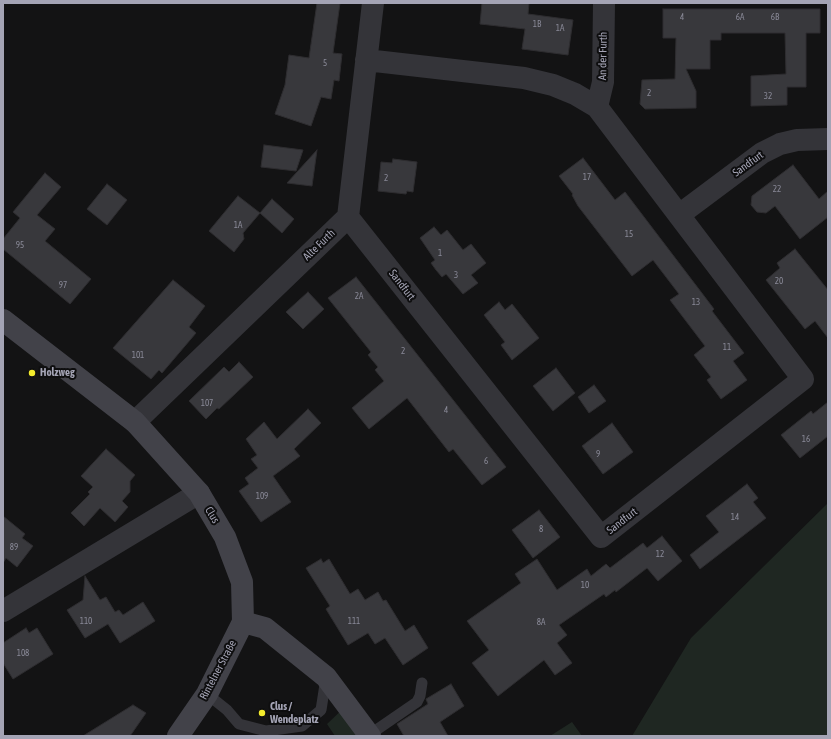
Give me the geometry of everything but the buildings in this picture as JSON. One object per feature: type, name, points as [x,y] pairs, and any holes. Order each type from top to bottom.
[{"type":"main road","name":"Clus","points":[[3,320],[135,422],[199,493],[225,537],[242,582],[243,622]]},
{"type":"main road","points":[[243,622],[265,628],[326,678],[370,736]]},
{"type":"main road","name":"Rintelner Straße","points":[[178,736],[207,694],[243,622]]},
{"type":"street","points":[[348,216],[373,3]]},
{"type":"street","name":"An der Furth","points":[[597,107],[603,82],[604,3]]},
{"type":"street","name":"Sandfurt","points":[[348,216],[601,537],[803,378],[597,107],[575,94],[553,85],[524,78],[366,60]]},
{"type":"street","name":"Sandfurt","points":[[679,215],[762,153],[780,144],[797,140],[828,139]]},
{"type":"street","name":"Alte Furth","points":[[135,422],[348,216]]},
{"type":"street","points":[[3,611],[199,493]]},
{"type":"lane","points":[[207,694],[226,710],[239,724],[266,731],[302,726],[321,710],[326,678]]},
{"type":"lane","points":[[370,736],[417,702],[420,696],[422,683]]},
{"type":"shaded area","points":[[828,503],[828,736],[632,736],[691,638]]},
{"type":"shaded area","points":[[348,704],[370,736],[335,736],[327,724]]},
{"type":"shaded area","points":[[572,722],[582,736],[550,736]]},
{"type":"place","name":"Holzweg","points":[[32,373]]},
{"type":"place","name":"Clus / Wendeplatz","points":[[262,713]]}]
